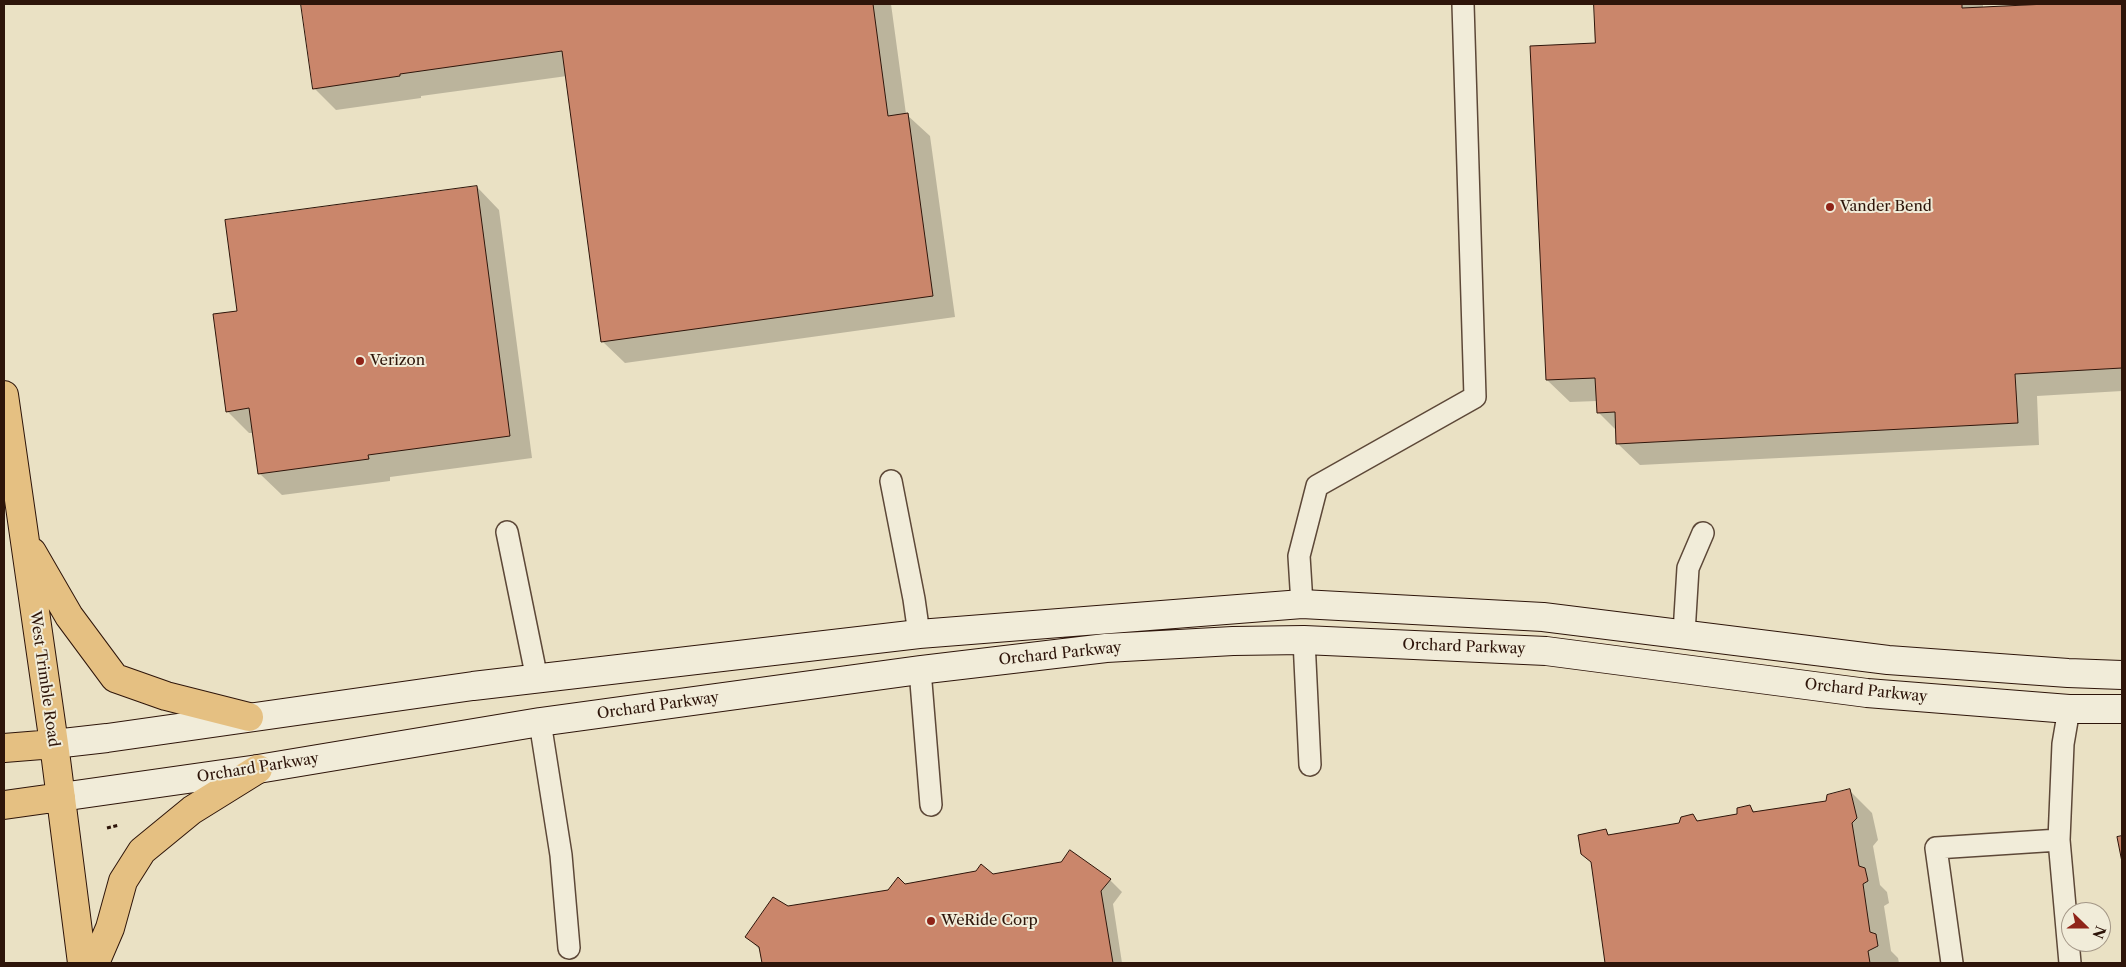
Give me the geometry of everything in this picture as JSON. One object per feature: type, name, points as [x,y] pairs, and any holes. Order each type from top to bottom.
[{"type":"main road","name":"West Trimble Road","points":[[4,395],[54,744],[82,963]]},
{"type":"main road","points":[[25,539],[69,616],[115,678],[166,696],[249,717]]},
{"type":"main road","name":"Orchard Parkway","points":[[4,748],[107,738],[473,686],[919,634],[1302,604],[1544,617],[1888,660],[2068,674],[2122,675]]},
{"type":"main road","points":[[1302,604],[1304,640]]},
{"type":"main road","points":[[919,634],[920,670]]},
{"type":"main road","points":[[1680,668],[1684,634]]},
{"type":"main road","name":"Orchard Parkway","points":[[4,805],[258,769],[540,722],[920,670],[1106,648],[1233,641],[1304,640],[1546,651],[1867,693],[2069,709],[2122,709]]},
{"type":"main road","points":[[2068,674],[2069,709]]},
{"type":"main road","points":[[537,679],[540,722]]},
{"type":"main road","points":[[95,963],[110,928],[123,881],[142,851],[192,810],[258,769]]},
{"type":"lane","points":[[1302,604],[1299,556],[1317,486],[1474,397],[1463,4]]},
{"type":"lane","points":[[891,481],[919,634]]},
{"type":"lane","points":[[507,532],[537,679]]},
{"type":"lane","points":[[1684,634],[1688,568],[1703,533]]},
{"type":"lane","points":[[1304,640],[1310,764]]},
{"type":"lane","points":[[920,670],[931,805]]},
{"type":"lane","points":[[2069,709],[2063,744],[2058,840],[2070,963]]},
{"type":"lane","points":[[540,722],[561,855],[569,948]]},
{"type":"lane","points":[[1952,963],[1936,848],[2058,840]]},
{"type":"path","points":[[108,828],[119,824]]},
{"type":"building","points":[[301,4],[873,4],[888,116],[908,113],[933,296],[601,342],[562,51],[400,74],[400,76],[313,89]]},
{"type":"building","name":"Vander Bend","points":[[1594,4],[1962,4],[1962,8],[2047,4],[2122,4],[2122,368],[2015,374],[2018,423],[1616,444],[1615,412],[1597,413],[1595,378],[1546,380],[1530,46],[1595,43]]},
{"type":"building","name":"Verizon","points":[[477,186],[510,436],[368,455],[369,459],[258,474],[249,408],[226,412],[213,314],[237,311],[225,220]]},
{"type":"building","points":[[1850,789],[1857,818],[1852,823],[1859,866],[1865,868],[1868,881],[1863,884],[1870,932],[1876,934],[1878,946],[1868,951],[1870,963],[1605,963],[1591,862],[1581,854],[1578,835],[1606,829],[1608,835],[1679,823],[1681,817],[1693,814],[1697,821],[1737,814],[1737,808],[1750,805],[1753,812],[1826,801],[1827,795]]},
{"type":"building","points":[[2122,836],[2122,862],[2117,837]]},
{"type":"building","name":"WeRide Corp","points":[[1070,850],[1111,879],[1101,891],[1113,963],[762,963],[759,947],[745,937],[773,897],[788,906],[888,890],[898,877],[905,884],[976,871],[981,864],[993,874],[1061,862]]},
{"type":"place","name":"Vander Bend","points":[[1830,207]]},
{"type":"place","name":"Verizon","points":[[360,361]]},
{"type":"place","name":"WeRide Corp","points":[[931,921]]}]
